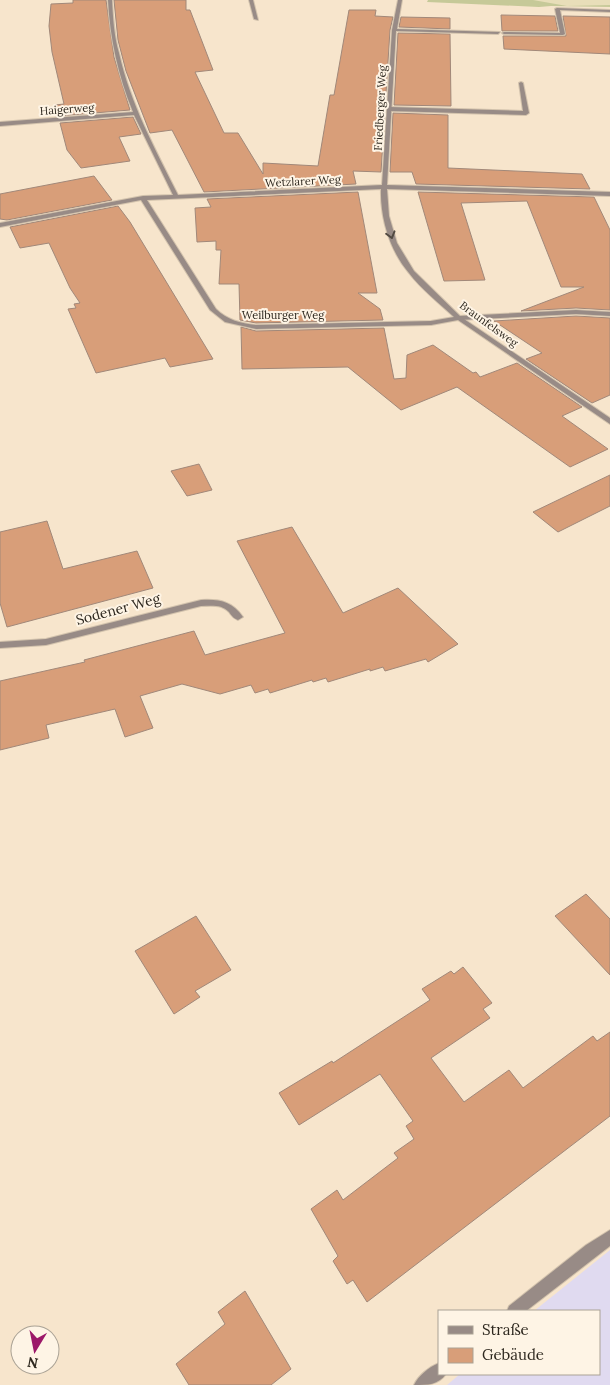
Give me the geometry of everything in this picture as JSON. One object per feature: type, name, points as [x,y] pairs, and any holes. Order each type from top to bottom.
[{"type":"street","points":[[110,0],[112,39],[121,74],[135,113],[176,196]]},
{"type":"street","points":[[251,0],[256,19]]},
{"type":"street","name":"Friedberger Weg","points":[[385,187],[394,30],[400,0]]},
{"type":"street","points":[[504,33],[563,34],[557,9],[610,11]]},
{"type":"street","points":[[394,30],[498,33]]},
{"type":"street","points":[[390,109],[526,113],[521,83]]},
{"type":"street","name":"Haigerweg","points":[[0,124],[135,113]]},
{"type":"street","name":"Wetzlarer Weg","points":[[0,225],[143,198],[176,196],[385,187],[610,194]]},
{"type":"street","name":"Braunfelsweg","points":[[385,187],[386,216],[394,243],[411,272],[459,318],[610,422]]},
{"type":"street","name":"Weilburger Weg","points":[[143,198],[213,310],[219,317],[236,324],[256,327],[431,323],[459,318],[576,312],[610,314]]},
{"type":"street","name":"Sodener Weg","points":[[0,646],[46,642],[201,602],[218,602],[230,606],[238,617]]},
{"type":"street","points":[[515,1310],[610,1237]]},
{"type":"street","points":[[422,1385],[438,1372]]},
{"type":"shaded area","points":[[610,1250],[610,1385],[447,1385],[459,1375],[600,1375],[600,1310],[535,1310]]},
{"type":"green space","points":[[428,0],[610,0],[610,7],[539,7],[427,2]]},
{"type":"sand","points":[[533,0],[610,0],[610,5],[567,6]]},
{"type":"building","points":[[73,0],[106,0],[114,57],[130,110],[58,116],[55,105],[64,104],[52,52],[49,26],[51,4],[73,3]]},
{"type":"building","points":[[114,0],[186,0],[186,10],[190,10],[213,70],[195,72],[224,133],[238,133],[263,174],[263,163],[318,166],[330,95],[334,95],[349,10],[376,10],[375,16],[393,17],[390,30],[381,172],[353,171],[356,184],[204,192],[172,130],[150,133],[126,71],[118,40]]},
{"type":"building","points":[[501,15],[555,16],[558,31],[502,31]]},
{"type":"building","points":[[563,16],[610,17],[610,54],[504,49],[503,36],[566,36]]},
{"type":"building","points":[[401,17],[450,18],[450,29],[399,27]]},
{"type":"building","points":[[398,33],[450,34],[451,106],[394,105]]},
{"type":"building","points":[[393,113],[448,115],[448,168],[582,174],[590,189],[416,184],[412,172],[390,172]]},
{"type":"building","points":[[133,117],[141,134],[119,137],[130,161],[81,168],[67,150],[60,123]]},
{"type":"building","points":[[94,176],[112,200],[7,220],[0,219],[0,194]]},
{"type":"building","points":[[358,192],[377,293],[358,293],[380,309],[383,320],[256,323],[240,320],[239,284],[219,284],[221,250],[216,250],[216,241],[197,242],[195,208],[211,207],[207,199]]},
{"type":"building","points":[[418,192],[594,197],[610,230],[610,310],[576,308],[521,311],[584,287],[561,287],[527,201],[461,203],[485,280],[444,281]]},
{"type":"building","points":[[118,206],[130,222],[213,359],[170,367],[165,358],[96,373],[68,309],[76,308],[74,304],[80,303],[70,288],[49,243],[20,248],[10,227]]},
{"type":"building","points":[[576,316],[610,318],[610,395],[592,403],[526,359],[542,353],[494,321]]},
{"type":"building","points":[[241,327],[256,331],[384,328],[394,379],[406,378],[407,355],[433,345],[473,373],[476,372],[480,377],[517,363],[582,407],[562,416],[608,449],[570,467],[457,387],[401,410],[348,367],[242,369]]},
{"type":"building","points":[[199,464],[212,490],[187,496],[171,471]]},
{"type":"building","points":[[610,475],[610,506],[558,532],[533,512]]},
{"type":"building","points":[[47,521],[63,569],[137,551],[153,588],[7,627],[0,603],[0,532]]},
{"type":"building","points":[[292,527],[343,613],[398,588],[458,644],[428,662],[426,659],[385,671],[383,667],[370,671],[370,669],[328,682],[326,678],[313,682],[312,680],[270,693],[268,689],[255,693],[251,685],[220,694],[182,684],[140,696],[153,728],[125,737],[115,709],[46,725],[49,738],[0,750],[0,681],[85,662],[84,660],[194,631],[205,655],[285,633],[237,541]]},
{"type":"building","points":[[586,894],[610,919],[610,975],[555,916]]},
{"type":"building","points":[[196,916],[231,970],[195,991],[200,997],[174,1014],[135,951]]},
{"type":"building","points":[[463,967],[492,1003],[483,1009],[490,1018],[431,1058],[464,1102],[509,1070],[523,1088],[593,1036],[597,1041],[610,1032],[610,1116],[367,1302],[353,1280],[347,1284],[333,1261],[338,1256],[311,1209],[337,1190],[343,1200],[398,1158],[394,1153],[414,1139],[406,1126],[413,1121],[380,1074],[299,1125],[279,1093],[332,1061],[333,1063],[430,1000],[422,989],[451,971],[454,974]]},
{"type":"building","points":[[245,1291],[291,1369],[271,1385],[189,1385],[176,1364],[225,1324],[218,1312]]}]
